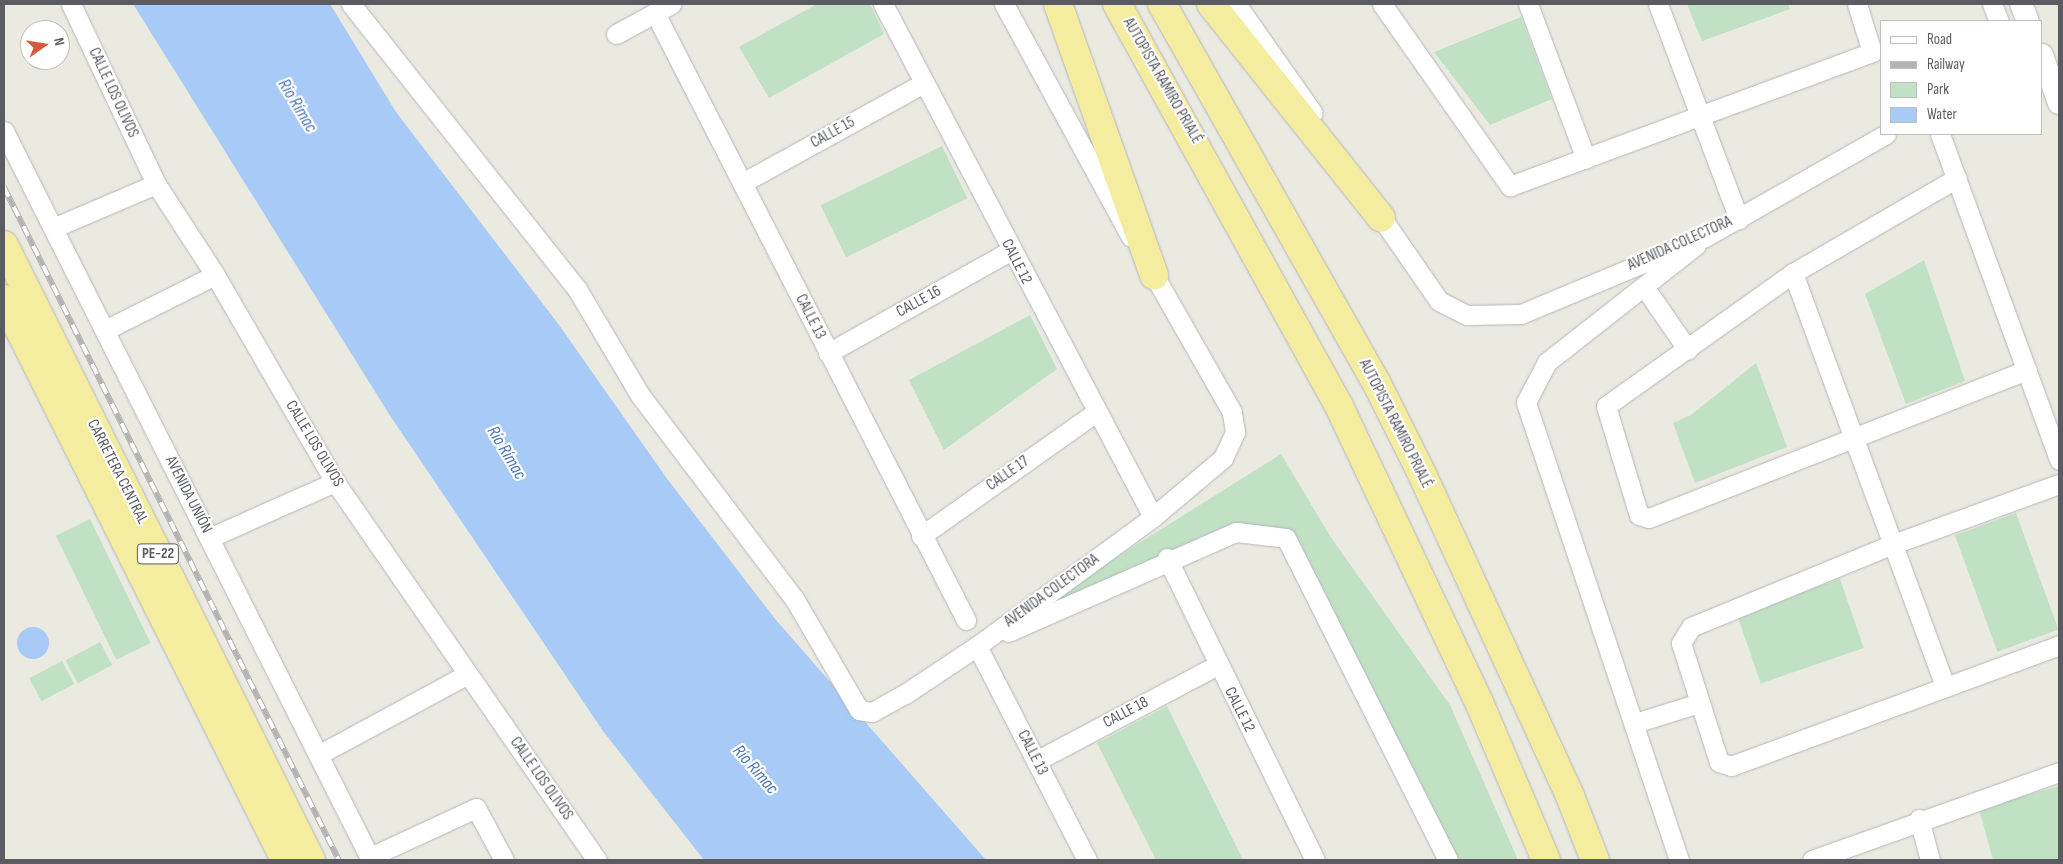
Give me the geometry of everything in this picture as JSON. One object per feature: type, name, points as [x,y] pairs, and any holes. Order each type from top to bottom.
[{"type":"highway","points":[[1058,4],[1154,276]]},
{"type":"highway","name":"AUTOPISTA RAMIRO PRIALÉ","points":[[1117,4],[1338,404],[1479,702],[1546,860]]},
{"type":"highway","name":"AUTOPISTA RAMIRO PRIALÉ","points":[[1162,4],[1406,441],[1566,787],[1595,860]]},
{"type":"highway","points":[[1212,4],[1381,218]]},
{"type":"highway","name":"CARRETERA CENTRAL","points":[[4,245],[312,860]]},
{"type":"highway","name":"CARRETERA CENTRAL","points":[[4,299],[285,860]]},
{"type":"street","name":"CALLE LOS OLIVOS","points":[[71,4],[156,184],[215,275],[335,482],[597,860]]},
{"type":"street","name":"AVENIDA COLECTORA","points":[[351,4],[577,289],[640,396],[795,600],[851,703],[859,710],[872,712],[977,646],[1153,517],[1223,458],[1235,432],[1232,412],[1154,276]]},
{"type":"street","name":"CALLE 12","points":[[883,4],[1095,413],[1153,517]]},
{"type":"street","points":[[1004,4],[1154,276]]},
{"type":"street","points":[[1236,4],[1381,218]]},
{"type":"street","points":[[1383,4],[1510,186],[1872,52],[1857,4]]},
{"type":"street","points":[[1528,4],[1586,159]]},
{"type":"street","points":[[1658,4],[1739,219]]},
{"type":"street","points":[[1992,4],[1999,20]]},
{"type":"street","points":[[2021,4],[2028,20]]},
{"type":"street","points":[[616,34],[663,8]]},
{"type":"street","name":"CALLE 13","points":[[663,8],[742,183],[921,536],[966,620]]},
{"type":"street","points":[[2043,55],[2059,60]]},
{"type":"street","points":[[2043,58],[2059,103]]},
{"type":"street","name":"CALLE 15","points":[[742,183],[924,83]]},
{"type":"street","name":"AVENIDA UNIÓN","points":[[4,131],[371,859]]},
{"type":"street","name":"AVENIDA COLECTORA","points":[[1381,218],[1439,301],[1467,315],[1521,314],[1705,237],[1884,135]]},
{"type":"street","points":[[1940,135],[2059,460]]},
{"type":"street","points":[[1957,178],[1793,273],[1604,409],[1641,517],[2026,370]]},
{"type":"street","points":[[53,228],[156,184]]},
{"type":"street","points":[[1679,860],[1635,723],[1526,402],[1547,362],[1645,288],[1705,237]]},
{"type":"street","name":"CALLE 16","points":[[828,353],[1010,251]]},
{"type":"street","points":[[1793,273],[1945,687]]},
{"type":"street","points":[[105,330],[215,275]]},
{"type":"street","points":[[1645,288],[1688,350]]},
{"type":"street","name":"CALLE 17","points":[[921,536],[1095,413]]},
{"type":"street","points":[[209,538],[335,482]]},
{"type":"street","points":[[2059,484],[1893,544],[1691,627],[1681,643],[1719,762],[1731,766],[2059,645]]},
{"type":"street","points":[[977,646],[1167,558],[1236,532],[1286,538],[1442,859]]},
{"type":"street","name":"CALLE 12","points":[[1167,558],[1216,665],[1315,860]]},
{"type":"street","name":"CALLE 13","points":[[977,646],[1087,860]]},
{"type":"street","name":"CALLE 18","points":[[1036,761],[1216,665]]},
{"type":"street","points":[[318,754],[468,674]]},
{"type":"street","points":[[1635,723],[1699,703]]},
{"type":"street","points":[[1812,860],[1919,820],[2059,772]]},
{"type":"street","points":[[371,859],[476,808],[504,860]]},
{"type":"street","points":[[1919,820],[1930,860]]},
{"type":"green space","points":[[817,4],[870,4],[884,34],[769,98],[739,47]]},
{"type":"green space","points":[[1687,4],[1788,4],[1790,9],[1702,41]]},
{"type":"green space","points":[[1521,17],[1552,99],[1490,125],[1434,52]]},
{"type":"green space","points":[[942,146],[967,198],[846,257],[821,205]]},
{"type":"green space","points":[[1924,260],[1965,381],[1906,404],[1865,294]]},
{"type":"green space","points":[[1030,315],[1057,369],[944,450],[909,380]]},
{"type":"green space","points":[[1756,363],[1787,447],[1695,483],[1673,423],[1691,415]]},
{"type":"green space","points":[[1281,454],[1330,536],[1450,705],[1518,860],[1456,860],[1307,558],[1289,533],[1262,527],[1031,611]]},
{"type":"green space","points":[[2016,513],[2058,630],[1997,652],[1955,535]]},
{"type":"green space","points":[[90,519],[150,643],[116,660],[56,536]]},
{"type":"green space","points":[[1840,579],[1864,648],[1761,684],[1737,614]]},
{"type":"green space","points":[[100,642],[112,665],[78,683],[66,660]]},
{"type":"green space","points":[[62,661],[74,684],[42,701],[29,678]]},
{"type":"green space","points":[[1167,706],[1243,860],[1156,860],[1097,743]]},
{"type":"green space","points":[[2059,786],[2059,860],[1993,860],[1979,809]]},
{"type":"water","name":"Río Rímac","points":[[133,4],[330,4],[396,112],[559,325],[668,480],[776,620],[986,860],[704,860],[603,731],[389,414]]},
{"type":"water","points":[[33,627],[39,628],[44,632],[48,637],[48,649],[44,654],[39,658],[33,659],[27,658],[22,654],[18,649],[17,643],[18,637],[22,632],[27,628]]},
{"type":"railway","points":[[4,187],[339,860]]}]
